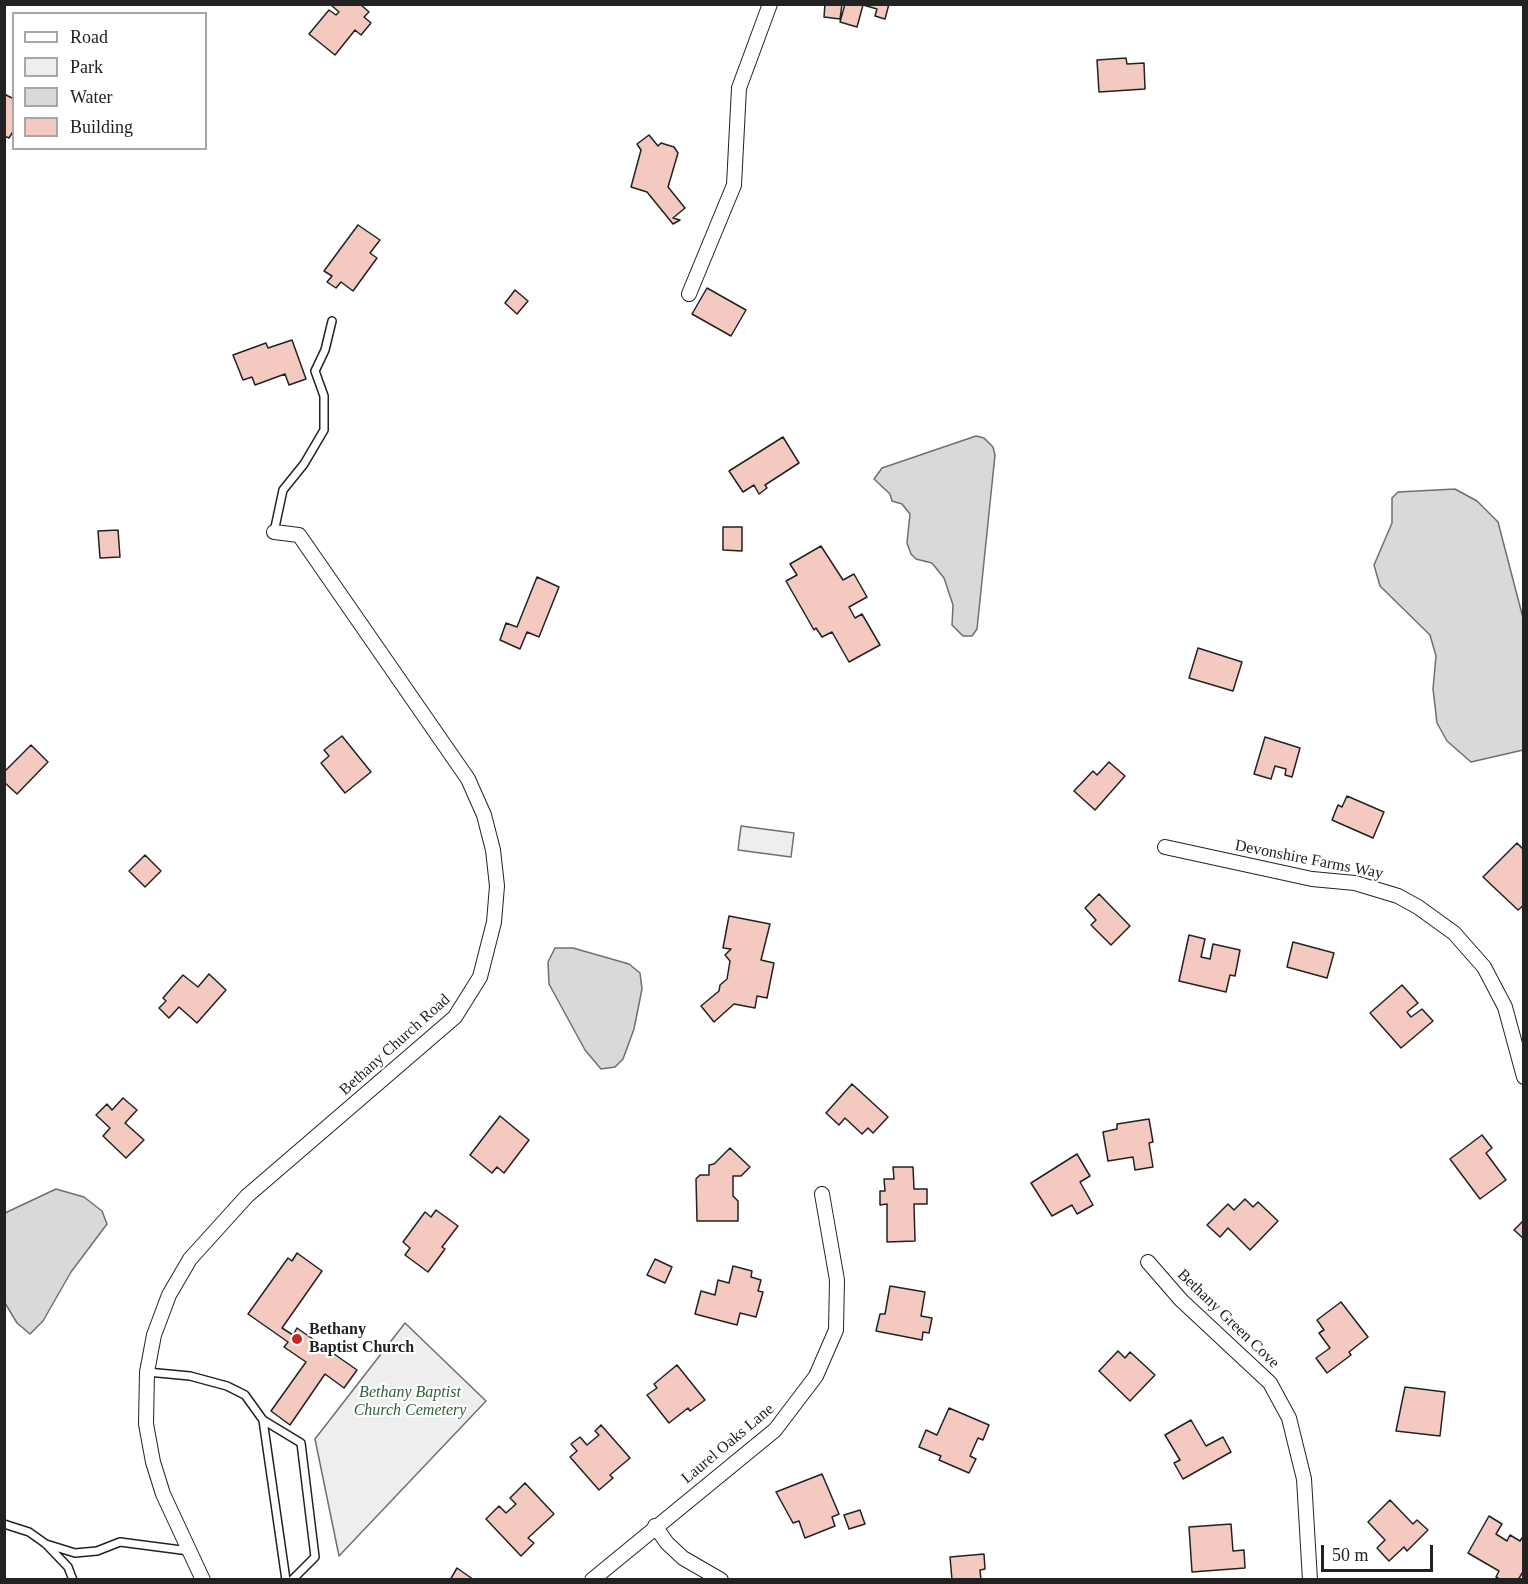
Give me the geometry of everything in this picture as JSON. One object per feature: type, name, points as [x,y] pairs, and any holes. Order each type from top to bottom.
[{"type":"street","points":[[689,294],[734,186],[739,88],[770,4]]},
{"type":"street","name":"Bethany Church Road","points":[[203,1580],[164,1494],[153,1462],[146,1424],[147,1372],[154,1335],[169,1295],[190,1258],[247,1196],[455,1017],[480,977],[494,922],[497,886],[493,850],[484,815],[468,779],[299,535],[274,532]]},
{"type":"street","name":"Devonshire Farms Way","points":[[1165,847],[1312,879],[1355,883],[1398,896],[1418,907],[1455,933],[1484,967],[1505,1007],[1524,1077]]},
{"type":"street","name":"Laurel Oaks Lane","points":[[592,1580],[654,1526],[775,1430],[816,1376],[836,1330],[837,1280],[822,1194]]},
{"type":"street","name":"Bethany Green Cove","points":[[1148,1262],[1181,1300],[1270,1383],[1289,1418],[1304,1479],[1310,1580]]},
{"type":"street","points":[[654,1526],[683,1558],[721,1580]]},
{"type":"lane","points":[[274,532],[283,490],[304,464],[324,430],[324,396],[315,371],[325,350],[332,321]]},
{"type":"lane","points":[[147,1372],[190,1376],[227,1386],[245,1395],[263,1420],[301,1443],[315,1557],[292,1580]]},
{"type":"lane","points":[[263,1420],[286,1580]]},
{"type":"lane","points":[[4,1524],[29,1532],[46,1544],[68,1567],[73,1580]]},
{"type":"lane","points":[[46,1544],[75,1553],[97,1551],[120,1542],[190,1551]]},
{"type":"green space","points":[[741,826],[794,833],[791,857],[738,850]]},
{"type":"green space","name":"Bethany Baptist Church Cemetery","points":[[405,1323],[486,1401],[339,1556],[315,1439]]},
{"type":"water","points":[[976,436],[984,438],[993,447],[995,455],[977,629],[972,636],[963,636],[952,625],[953,605],[944,578],[932,563],[916,559],[911,554],[907,543],[910,514],[902,504],[892,501],[890,494],[874,479],[882,468]]},
{"type":"water","points":[[1455,489],[1477,501],[1498,522],[1523,618],[1523,750],[1471,762],[1447,741],[1437,723],[1433,689],[1436,656],[1430,635],[1380,586],[1374,565],[1392,523],[1392,498],[1398,492]]},
{"type":"water","points":[[555,948],[573,948],[629,964],[640,973],[642,989],[634,1029],[623,1059],[615,1067],[601,1069],[585,1050],[549,984],[548,962]]},
{"type":"water","points":[[56,1189],[84,1197],[102,1211],[107,1224],[71,1272],[43,1321],[30,1334],[17,1323],[5,1303],[5,1213]]},
{"type":"building","points":[[330,4],[360,4],[369,12],[364,17],[371,23],[361,35],[355,30],[335,55],[309,34],[329,10],[336,15],[339,12]]},
{"type":"building","points":[[825,4],[842,4],[840,19],[824,17]]},
{"type":"building","points":[[845,4],[889,4],[885,19],[875,16],[877,9],[863,5],[857,27],[840,22]]},
{"type":"building","points":[[1126,58],[1127,64],[1144,63],[1145,89],[1099,92],[1097,60]]},
{"type":"building","points":[[4,94],[12,98],[12,133],[9,138],[4,136]]},
{"type":"building","points":[[649,135],[658,146],[661,143],[674,147],[678,153],[668,187],[685,208],[673,218],[680,220],[673,224],[647,192],[631,187],[641,150],[637,144]]},
{"type":"building","points":[[358,225],[380,240],[370,253],[377,258],[353,291],[341,282],[336,288],[327,282],[332,276],[324,271]]},
{"type":"building","points":[[707,288],[746,310],[731,336],[692,314]]},
{"type":"building","points":[[515,290],[528,301],[517,314],[505,303]]},
{"type":"building","points":[[292,340],[306,379],[289,385],[285,374],[255,385],[252,377],[243,380],[233,355],[266,343],[268,348]]},
{"type":"building","points":[[783,437],[799,463],[765,485],[767,488],[759,494],[754,485],[743,492],[729,471]]},
{"type":"building","points":[[723,527],[742,527],[742,551],[723,550]]},
{"type":"building","points":[[118,530],[120,557],[100,558],[98,531]]},
{"type":"building","points":[[821,546],[843,580],[854,574],[867,597],[849,607],[855,618],[862,614],[880,645],[849,662],[832,632],[822,637],[816,628],[814,630],[786,581],[797,575],[790,564]]},
{"type":"building","points":[[537,577],[559,587],[539,637],[527,632],[520,649],[500,640],[506,623],[517,627]]},
{"type":"building","points":[[1198,648],[1242,662],[1233,691],[1189,678]]},
{"type":"building","points":[[342,736],[371,772],[345,793],[321,763],[329,756],[324,750]]},
{"type":"building","points":[[1265,737],[1300,748],[1292,777],[1285,775],[1286,769],[1275,766],[1271,779],[1254,774]]},
{"type":"building","points":[[31,745],[48,762],[17,794],[4,782],[4,772]]},
{"type":"building","points":[[1109,762],[1125,776],[1095,810],[1074,791],[1093,771],[1097,775]]},
{"type":"building","points":[[1347,796],[1384,812],[1373,838],[1332,820],[1338,805],[1342,807]]},
{"type":"building","points":[[1517,843],[1524,850],[1524,905],[1518,910],[1483,877]]},
{"type":"building","points":[[145,855],[161,871],[145,887],[129,871]]},
{"type":"building","points":[[1099,894],[1130,926],[1111,945],[1091,925],[1096,920],[1085,908]]},
{"type":"building","points":[[729,916],[770,924],[761,960],[774,963],[767,998],[757,996],[755,1008],[734,1004],[714,1022],[701,1006],[719,991],[720,985],[727,979],[730,961],[725,955],[731,949],[723,948]]},
{"type":"building","points":[[1189,935],[1205,939],[1201,957],[1210,959],[1213,944],[1240,950],[1235,976],[1230,975],[1226,992],[1179,981]]},
{"type":"building","points":[[1293,942],[1334,953],[1327,978],[1287,967]]},
{"type":"building","points":[[209,974],[226,990],[197,1023],[179,1007],[169,1018],[159,1008],[166,1001],[163,998],[183,975],[198,987]]},
{"type":"building","points":[[1402,985],[1418,1003],[1407,1012],[1411,1017],[1422,1009],[1433,1021],[1401,1048],[1370,1013]]},
{"type":"building","points":[[852,1084],[888,1117],[873,1133],[868,1128],[862,1134],[845,1118],[839,1125],[826,1113]]},
{"type":"building","points":[[123,1098],[137,1110],[125,1123],[144,1140],[126,1158],[103,1136],[110,1128],[96,1115],[107,1104],[112,1110]]},
{"type":"building","points":[[500,1116],[529,1140],[504,1173],[497,1167],[492,1173],[470,1155]]},
{"type":"building","points":[[1149,1119],[1153,1142],[1149,1143],[1153,1167],[1135,1170],[1133,1157],[1108,1161],[1103,1132],[1117,1129],[1117,1124]]},
{"type":"building","points":[[1482,1135],[1492,1148],[1486,1153],[1506,1180],[1480,1199],[1450,1159]]},
{"type":"building","points":[[730,1148],[750,1167],[741,1176],[733,1176],[733,1196],[738,1201],[738,1221],[697,1221],[696,1179],[700,1175],[709,1175],[709,1165],[714,1164]]},
{"type":"building","points":[[1077,1154],[1090,1176],[1080,1182],[1093,1205],[1077,1214],[1072,1205],[1052,1216],[1031,1183]]},
{"type":"building","points":[[893,1167],[913,1167],[914,1189],[927,1189],[927,1204],[914,1204],[915,1241],[887,1242],[887,1204],[880,1205],[880,1191],[885,1191],[884,1179],[894,1179]]},
{"type":"building","points":[[1245,1199],[1253,1207],[1258,1202],[1278,1221],[1250,1250],[1228,1228],[1220,1237],[1207,1225],[1228,1204],[1234,1210]]},
{"type":"building","points":[[436,1210],[458,1226],[442,1247],[445,1249],[428,1272],[405,1255],[410,1248],[403,1242],[425,1212],[431,1217]]},
{"type":"building","points":[[1524,1220],[1524,1239],[1514,1230]]},
{"type":"building","name":"Bethany Baptist Church","points":[[297,1253],[322,1271],[282,1328],[293,1335],[297,1328],[357,1370],[344,1388],[325,1374],[290,1425],[271,1411],[306,1362],[284,1347],[288,1342],[248,1314],[288,1258],[292,1261]]},
{"type":"building","points":[[655,1259],[672,1267],[665,1283],[647,1275]]},
{"type":"building","points":[[733,1266],[752,1271],[751,1277],[761,1280],[758,1291],[763,1292],[756,1317],[740,1313],[737,1325],[695,1314],[701,1291],[715,1295],[718,1280],[729,1283]]},
{"type":"building","points":[[890,1286],[925,1292],[921,1316],[932,1318],[929,1333],[923,1332],[922,1340],[876,1331],[880,1314],[885,1314]]},
{"type":"building","points":[[1341,1302],[1368,1337],[1349,1352],[1351,1355],[1327,1373],[1316,1358],[1330,1348],[1319,1333],[1324,1330],[1317,1320]]},
{"type":"building","points":[[1118,1351],[1125,1358],[1130,1352],[1155,1375],[1130,1401],[1099,1371]]},
{"type":"building","points":[[677,1365],[705,1400],[690,1411],[688,1408],[669,1423],[647,1395],[657,1388],[654,1384]]},
{"type":"building","points":[[1405,1387],[1445,1392],[1440,1436],[1396,1431]]},
{"type":"building","points":[[949,1408],[989,1425],[983,1440],[978,1438],[970,1456],[976,1459],[969,1473],[939,1460],[941,1456],[919,1447],[926,1430],[937,1435]]},
{"type":"building","points":[[1191,1420],[1206,1446],[1223,1437],[1231,1452],[1183,1479],[1174,1463],[1180,1460],[1165,1435]]},
{"type":"building","points":[[601,1425],[630,1458],[610,1475],[613,1478],[599,1490],[570,1457],[577,1451],[571,1444],[580,1437],[587,1445],[599,1435],[595,1431]]},
{"type":"building","points":[[822,1474],[839,1514],[832,1517],[835,1526],[805,1538],[799,1521],[793,1523],[776,1492]]},
{"type":"building","points":[[525,1483],[554,1514],[528,1538],[534,1543],[521,1556],[486,1519],[499,1506],[506,1513],[516,1504],[510,1498]]},
{"type":"building","points":[[1390,1500],[1413,1524],[1417,1520],[1428,1530],[1407,1551],[1404,1547],[1389,1561],[1377,1548],[1385,1540],[1368,1522]]},
{"type":"building","points":[[860,1510],[865,1524],[849,1529],[844,1515]]},
{"type":"building","points":[[1489,1516],[1502,1524],[1496,1534],[1507,1541],[1510,1535],[1520,1541],[1524,1535],[1524,1570],[1518,1580],[1501,1580],[1496,1577],[1499,1571],[1468,1553]]},
{"type":"building","points":[[1231,1524],[1233,1551],[1244,1550],[1245,1568],[1192,1572],[1189,1527]]},
{"type":"building","points":[[984,1554],[985,1569],[980,1570],[981,1580],[952,1580],[950,1557]]},
{"type":"building","points":[[457,1568],[474,1580],[450,1580]]},
{"type":"place","name":"Bethany Baptist Church","points":[[297,1339]]}]
